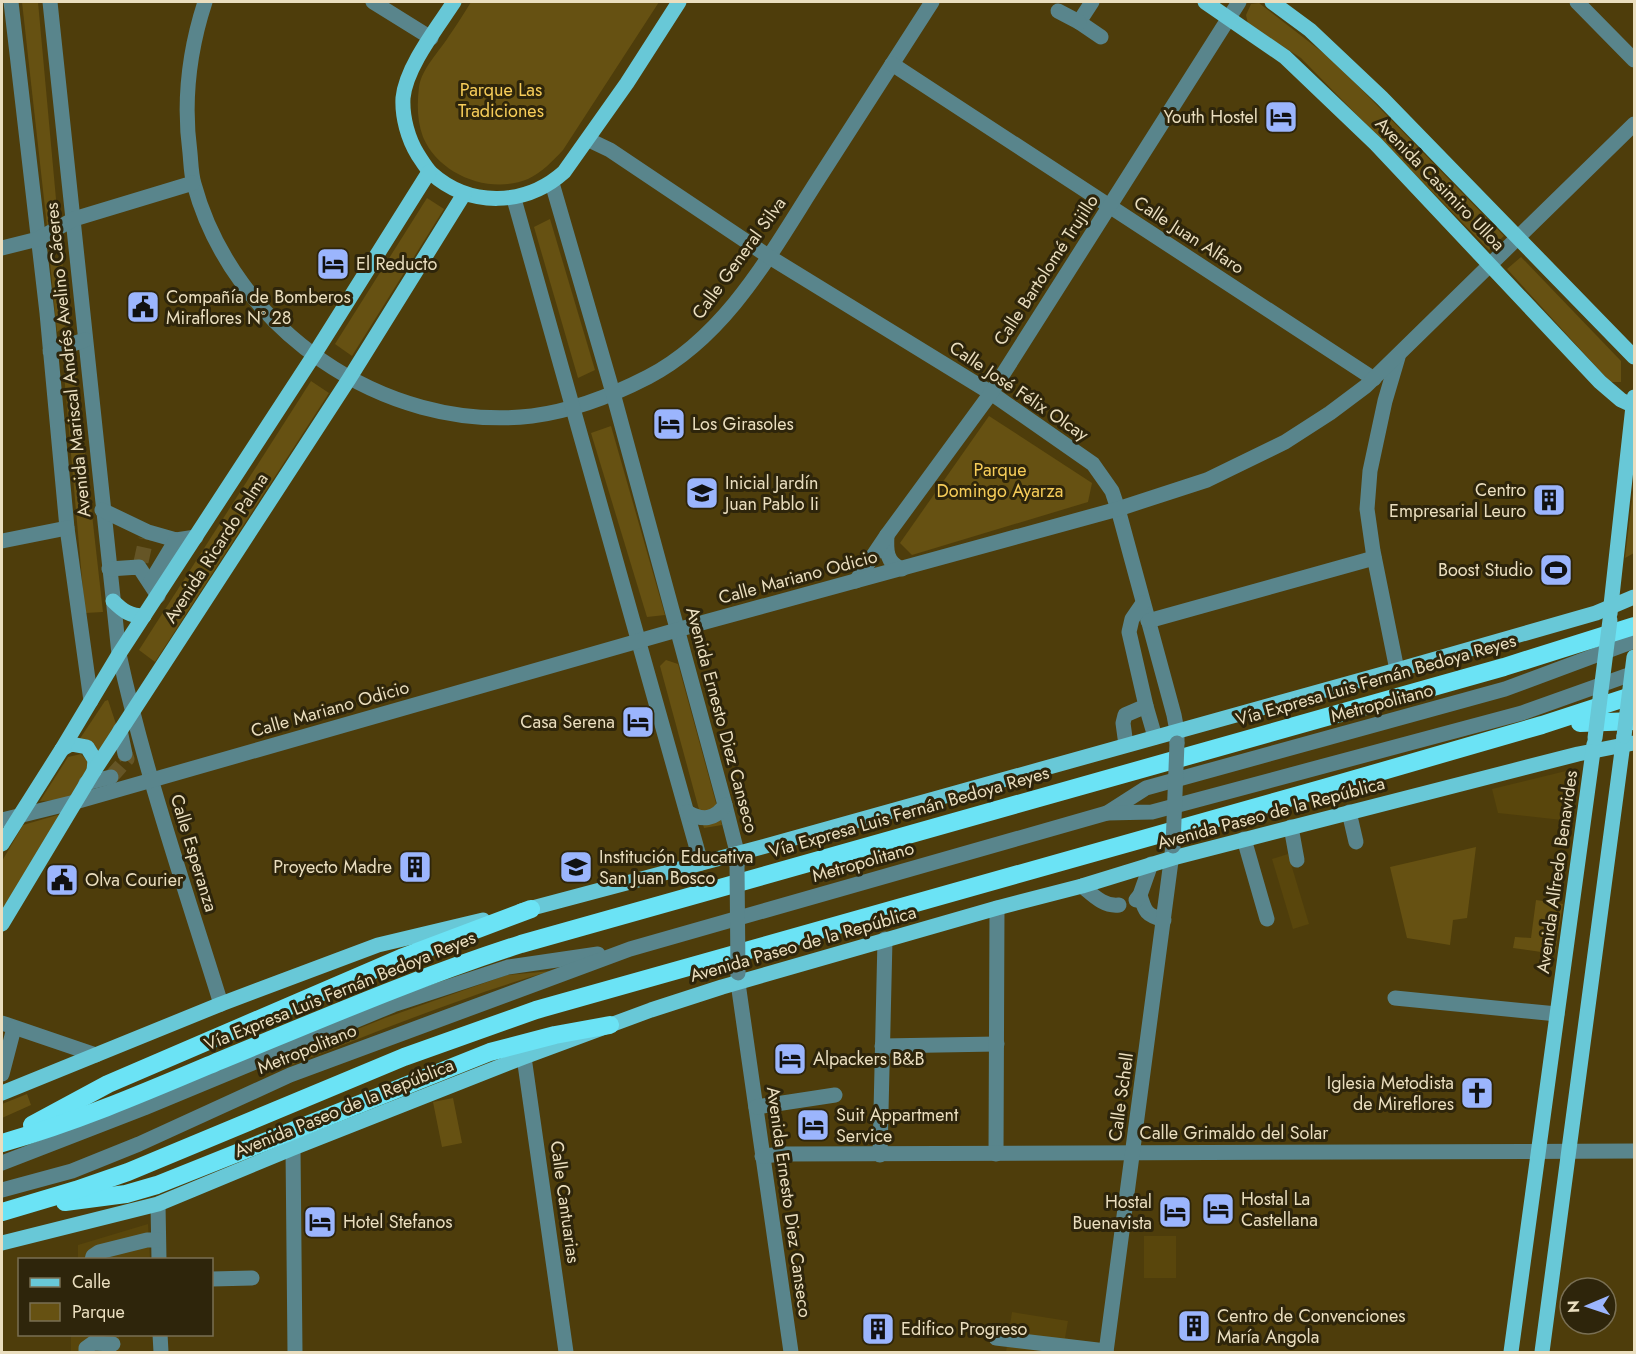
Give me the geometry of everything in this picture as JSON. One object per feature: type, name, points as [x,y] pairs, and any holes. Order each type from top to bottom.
[{"type":"highway","name":"Vía Expresa Luis Fernán Bedoya Reyes","points":[[4,1142],[82,1117],[137,1096],[411,982],[521,944],[1493,670],[1635,626]]},
{"type":"highway","points":[[2,1212],[128,1172],[404,1057],[537,1010],[1542,725],[1635,695]]},
{"type":"highway","points":[[1542,725],[1635,721]]},
{"type":"highway","points":[[4,1142],[57,1111],[119,1080],[401,958],[531,909]]},
{"type":"highway","points":[[24,1206],[103,1198],[157,1185],[190,1174],[480,1055],[555,1035],[610,1025]]},
{"type":"main road","points":[[454,2],[407,77],[403,99],[405,123],[412,145],[429,172],[464,194],[491,199],[514,199],[534,192],[552,183],[564,172],[589,140],[679,2]]},
{"type":"main road","name":"Avenida Casimiro Ulloa","points":[[1205,2],[1229,16],[1294,65],[1376,144],[1600,382],[1621,400],[1634,403]]},
{"type":"main road","name":"Avenida Casimiro Ulloa","points":[[1272,2],[1310,30],[1382,98],[1635,357]]},
{"type":"main road","name":"Avenida Ricardo Palma","points":[[2,844],[144,616],[154,589],[196,537],[429,172]]},
{"type":"main road","name":"Avenida Ricardo Palma","points":[[2,921],[90,777],[349,379],[464,194]]},
{"type":"main road","name":"Avenida Alfredo Benavides","points":[[1511,1353],[1594,744],[1634,403]]},
{"type":"main road","points":[[2,1093],[221,1004],[378,945],[531,909],[701,863],[737,859],[1126,745],[1155,737],[1177,737],[1397,670],[1610,614],[1635,597]]},
{"type":"main road","points":[[112,601],[124,612],[134,616],[144,616]]},
{"type":"main road","points":[[1542,1353],[1627,742],[1635,657]]},
{"type":"main road","name":"Avenida Paseo de la República","points":[[2,1243],[158,1204],[524,1057],[738,978],[1082,886],[1151,864],[1173,852],[1244,839],[1291,827],[1594,744],[1627,742]]},
{"type":"main road","points":[[62,749],[71,744],[87,747],[95,760],[90,777]]},
{"type":"street","name":"Avenida Mariscal Andrés Avelino Cáceres","points":[[11,2],[38,238],[67,528],[91,701]]},
{"type":"street","name":"Avenida Mariscal Andrés Avelino Cáceres","points":[[50,2],[112,601],[119,654],[132,713]]},
{"type":"street","name":"Calle General Silva","points":[[205,2],[190,56],[187,89],[188,141],[194,183],[225,258],[249,292],[286,333],[349,379],[384,395],[420,407],[454,414],[491,417],[533,416],[613,393],[650,376],[704,339],[718,325],[768,256],[932,2]]},
{"type":"street","points":[[373,2],[431,38]]},
{"type":"street","points":[[1079,22],[1092,2]]},
{"type":"street","name":"Calle Bartolomé Trujillo","points":[[856,581],[991,393],[1239,2]]},
{"type":"street","points":[[1577,2],[1635,60]]},
{"type":"street","points":[[1058,11],[1101,37]]},
{"type":"street","name":"Calle Juan Alfaro","points":[[892,64],[1374,379]]},
{"type":"street","name":"Calle Mariano Odicio","points":[[2,820],[75,802],[146,778],[1118,509],[1207,480],[1285,442],[1330,413],[1374,379],[1635,124]]},
{"type":"street","name":"Calle José Félix Olcay","points":[[589,140],[610,150],[768,256],[991,393],[1093,464],[1112,491],[1118,509],[1168,693],[1177,737],[1173,852]]},
{"type":"street","points":[[2,248],[38,238],[74,219],[194,183]]},
{"type":"street","name":"Avenida Ernesto Diez Canseco","points":[[552,183],[613,393],[725,805],[737,859],[738,978],[791,1353]]},
{"type":"street","points":[[514,199],[701,863]]},
{"type":"street","points":[[50,351],[85,339]]},
{"type":"street","points":[[1397,670],[1366,509],[1370,471],[1385,401],[1398,357]]},
{"type":"street","points":[[102,510],[147,535],[176,540],[196,537]]},
{"type":"street","points":[[2,542],[67,528]]},
{"type":"street","points":[[887,535],[888,558],[894,566],[902,569]]},
{"type":"street","points":[[154,589],[176,540]]},
{"type":"street","points":[[1148,621],[1374,558]]},
{"type":"street","points":[[109,569],[140,564],[154,589]]},
{"type":"street","points":[[1143,603],[1132,619],[1129,632],[1155,737]]},
{"type":"street","name":"Metropolitano","points":[[1107,813],[1146,788],[1505,689],[1635,641]]},
{"type":"street","name":"Metropolitano","points":[[2,1190],[72,1171],[139,1144],[290,1075],[630,950],[1107,813],[1152,812],[1522,713],[1635,673]]},
{"type":"street","points":[[1126,745],[1123,723],[1125,716],[1145,700],[1168,693]]},
{"type":"street","name":"Calle Esperanza","points":[[132,713],[146,778],[221,1004]]},
{"type":"street","points":[[120,730],[125,754]]},
{"type":"street","points":[[90,777],[111,777]]},
{"type":"street","points":[[687,812],[694,816],[708,818],[715,816],[725,805]]},
{"type":"street","points":[[1349,812],[1356,842]]},
{"type":"street","points":[[1291,827],[1297,860]]},
{"type":"street","points":[[1244,839],[1267,919]]},
{"type":"street","name":"Calle Schell","points":[[1106,1352],[1173,852]]},
{"type":"street","points":[[1151,864],[1140,892],[1145,911],[1164,920]]},
{"type":"street","points":[[1140,892],[1169,882]]},
{"type":"street","points":[[1082,886],[1105,904],[1119,905]]},
{"type":"street","points":[[996,1154],[998,908]]},
{"type":"street","points":[[880,1155],[885,939]]},
{"type":"street","name":"Metropolitano","points":[[2,1163],[144,1108],[393,1005],[508,968],[630,950]]},
{"type":"street","points":[[1395,998],[1557,1014]]},
{"type":"street","points":[[2,1074],[8,1025],[96,1055]]},
{"type":"street","points":[[882,1046],[997,1044]]},
{"type":"street","name":"Calle Cantuarias","points":[[524,1057],[566,1353]]},
{"type":"street","points":[[756,1107],[835,1095]]},
{"type":"street","points":[[293,1148],[295,1353]]},
{"type":"street","name":"Calle Grimaldo del Solar","points":[[762,1156],[784,1154],[1635,1151]]},
{"type":"street","points":[[158,1204],[159,1258]]},
{"type":"street","points":[[94,1258],[99,1252],[133,1252],[147,1240],[158,1240]]},
{"type":"street","points":[[213,1279],[252,1278]]},
{"type":"street","points":[[160,1336],[161,1353]]},
{"type":"street","points":[[996,1338],[1106,1352]]},
{"type":"street","points":[[86,1353],[86,1348],[93,1343],[112,1344]]},
{"type":"shaded area","points":[[1574,769],[1577,772],[1571,821],[1498,813],[1492,789]]},
{"type":"shaded area","points":[[1288,854],[1309,924],[1293,929],[1272,859]]},
{"type":"shaded area","points":[[148,1224],[150,1258],[78,1258],[78,1245]]},
{"type":"shaded area","points":[[1144,1236],[1176,1236],[1176,1278],[1144,1278]]},
{"type":"shaded area","points":[[1012,1312],[1068,1321],[1065,1338],[1087,1342],[1064,1352],[1006,1352]]},
{"type":"shaded area","points":[[71,1336],[119,1336],[120,1352],[71,1352]]},
{"type":"green space","points":[[22,2],[38,2],[58,221],[47,226]]},
{"type":"green space","name":"Parque Las Tradiciones","points":[[471,2],[659,2],[563,150],[547,166],[528,179],[498,185],[467,178],[441,162],[423,137],[419,118],[419,87],[424,73]]},
{"type":"green space","points":[[1259,3],[1335,62],[1504,236],[1489,250],[1301,58],[1248,24],[1246,15],[1251,4]]},
{"type":"green space","points":[[427,198],[444,209],[352,356],[335,344]]},
{"type":"green space","points":[[550,219],[595,370],[578,378],[534,227]]},
{"type":"green space","points":[[1521,257],[1621,361],[1621,382],[1610,382],[1507,269]]},
{"type":"green space","points":[[62,260],[70,323],[57,332],[50,262]]},
{"type":"green space","points":[[75,364],[103,612],[85,613],[64,374]]},
{"type":"green space","points":[[311,381],[329,393],[155,662],[139,650]]},
{"type":"green space","name":"Parque Domingo Ayarza","points":[[989,416],[1092,483],[1088,502],[912,555],[900,543]]},
{"type":"green space","points":[[611,426],[665,615],[647,617],[591,433]]},
{"type":"green space","points":[[1634,483],[1634,553],[1625,558]]},
{"type":"green space","points":[[666,660],[678,664],[722,825],[704,828],[660,666]]},
{"type":"green space","points":[[108,700],[116,724],[100,755],[79,740],[105,701]]},
{"type":"green space","points":[[81,754],[89,766],[68,800],[40,801],[68,757]]},
{"type":"green space","points":[[61,814],[2,913],[2,861],[23,825]]},
{"type":"green space","points":[[1476,847],[1467,918],[1453,920],[1450,945],[1407,938],[1390,867]]},
{"type":"green space","points":[[1536,900],[1563,904],[1555,954],[1513,948],[1515,937],[1531,938]]},
{"type":"green space","points":[[551,971],[453,1003],[291,1065],[288,1057],[385,1018],[507,975]]},
{"type":"green space","points":[[27,1094],[31,1105],[2,1118],[2,1104]]},
{"type":"green space","points":[[453,1098],[462,1143],[442,1147],[433,1102]]},
{"type":"tunnel","points":[[141,562],[146,539]]},
{"type":"tunnel","points":[[111,777],[127,759],[125,754]]},
{"type":"place","name":"Youth Hostel","points":[[1281,117]]},
{"type":"place","name":"El Reducto","points":[[333,264]]},
{"type":"place","name":"Compañía de Bomberos Miraflores Nº 28","points":[[143,307]]},
{"type":"place","name":"Los Girasoles","points":[[669,424]]},
{"type":"place","name":"Inicial Jardín Juan Pablo Ii","points":[[702,493]]},
{"type":"place","name":"Centro Empresarial Leuro","points":[[1549,500]]},
{"type":"place","name":"Boost Studio","points":[[1556,570]]},
{"type":"place","name":"Casa Serena","points":[[638,722]]},
{"type":"place","name":"Proyecto Madre","points":[[415,867]]},
{"type":"place","name":"Institución Educativa San Juan Bosco","points":[[576,867]]},
{"type":"place","name":"Olva Courier","points":[[62,880]]},
{"type":"place","name":"Alpackers B&B","points":[[790,1059]]},
{"type":"place","name":"Iglesia Metodista de Mireflores","points":[[1477,1093]]},
{"type":"place","name":"Suit Appartment Service","points":[[813,1125]]},
{"type":"place","name":"Hostal La Castellana","points":[[1218,1209]]},
{"type":"place","name":"Hostal Buenavista","points":[[1175,1212]]},
{"type":"place","name":"Hotel Stefanos","points":[[320,1222]]},
{"type":"place","name":"Centro de Convenciones María Angola","points":[[1194,1326]]},
{"type":"place","name":"Edifico Progreso","points":[[878,1329]]}]
